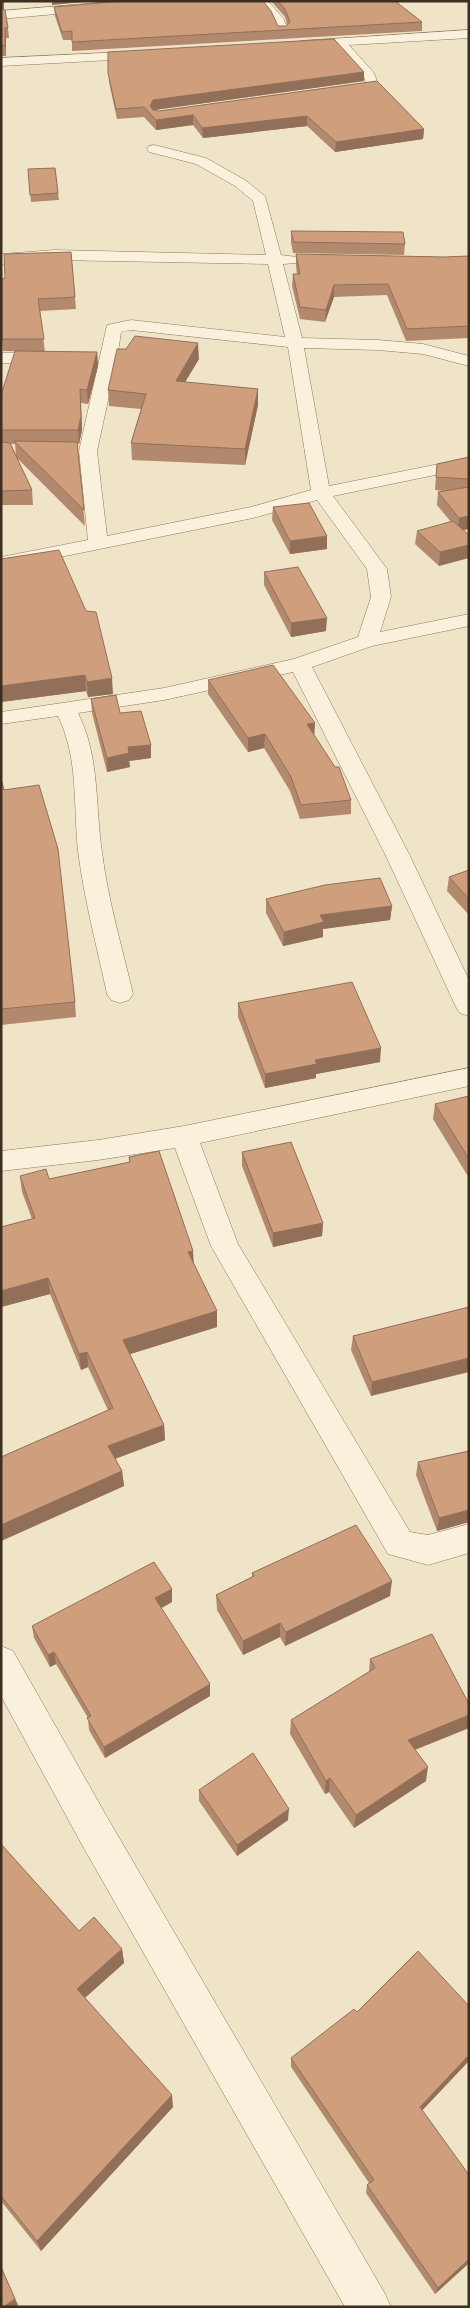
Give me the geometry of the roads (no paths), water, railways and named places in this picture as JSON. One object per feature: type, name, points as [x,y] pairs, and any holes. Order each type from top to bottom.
[{"type":"street","points":[[1,14],[165,1]]},
{"type":"street","points":[[262,1],[277,18],[282,30]]},
{"type":"street","points":[[291,45],[469,34]]},
{"type":"street","points":[[330,93],[373,86],[370,76],[339,42]]},
{"type":"street","points":[[1,62],[156,54]]},
{"type":"street","points":[[154,149],[201,161],[240,183],[260,199],[294,343],[321,493],[377,568],[381,597],[367,641]]},
{"type":"street","points":[[1,260],[55,255],[304,260]]},
{"type":"street","points":[[98,543],[88,450],[109,359],[113,328],[122,325],[294,343],[378,345],[422,349],[469,361]]},
{"type":"street","points":[[1,358],[70,358]]},
{"type":"street","points":[[89,358],[109,359]]},
{"type":"street","points":[[68,450],[88,450]]},
{"type":"street","points":[[1,563],[253,512],[348,486],[469,463]]},
{"type":"street","points":[[1,718],[66,710],[164,694],[300,664],[367,641],[469,620]]},
{"type":"street","points":[[300,664],[397,854],[469,1007]]},
{"type":"street","points":[[66,710],[74,724],[86,770],[90,852],[120,994]]},
{"type":"street","points":[[1,1161],[98,1150],[184,1136],[469,1077]]},
{"type":"street","points":[[184,1136],[226,1246],[400,1544],[428,1550],[469,1538]]},
{"type":"street","points":[[2,1664],[94,1830],[369,2307]]}]
